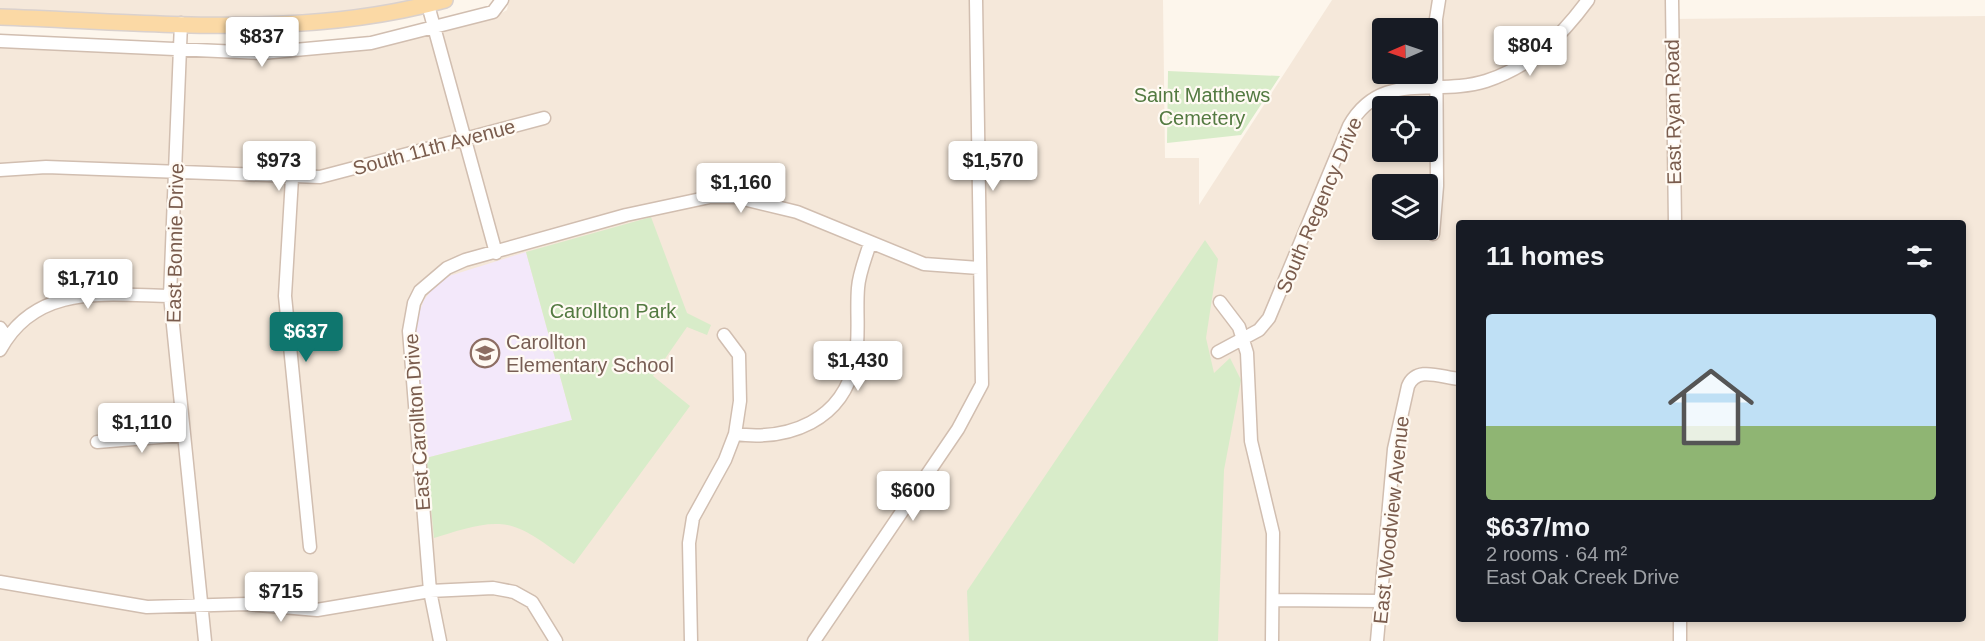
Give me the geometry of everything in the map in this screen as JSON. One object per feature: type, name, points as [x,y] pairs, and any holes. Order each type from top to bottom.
[{"type":"main road","points":[[0,17],[255,25],[346,20],[445,0]]},
{"type":"street","points":[[0,41],[262,53],[321,49],[371,43],[493,12],[502,0]]},
{"type":"street","points":[[814,641],[958,429],[982,384],[976,0]]},
{"type":"street","points":[[1437,174],[1436,19],[1439,0]]},
{"type":"street","name":"South Regency Drive","points":[[1218,352],[1243,340],[1264,324],[1276,303],[1356,114],[1367,102],[1389,90],[1484,81],[1524,64],[1562,35],[1588,0]]},
{"type":"street","name":"East Ryan Road","points":[[1672,0],[1675,220]]},
{"type":"street","points":[[428,5],[496,253]]},
{"type":"street","name":"East Bonnie Drive","points":[[181,23],[182,49],[170,296],[205,641]]},
{"type":"street","name":"South 11th Avenue","points":[[0,170],[46,167],[292,178],[320,177],[544,118]]},
{"type":"street","points":[[292,178],[285,291],[310,547]]},
{"type":"street","name":"East Carollton Drive","points":[[440,641],[430,591],[409,348],[410,317],[420,291],[437,275],[465,260],[626,215],[710,197],[735,197],[797,212],[924,264],[979,268]]},
{"type":"street","points":[[735,434],[760,437],[793,432],[819,419],[841,393],[854,364],[859,339],[858,284],[870,243]]},
{"type":"street","points":[[0,350],[3,333],[62,299],[90,295],[170,296]]},
{"type":"street","points":[[1220,302],[1235,319],[1248,361],[1252,450],[1273,533],[1272,641]]},
{"type":"street","points":[[691,641],[689,543],[693,518],[725,460],[735,434],[740,401],[739,355],[724,335]]},
{"type":"street","name":"East Woodview Avenue","points":[[1377,641],[1397,430],[1410,382],[1417,375],[1425,374],[1456,378]]},
{"type":"street","points":[[97,442],[184,435]]},
{"type":"street","points":[[0,582],[147,606],[247,604],[317,610],[430,591],[493,588],[514,592],[532,602],[556,641]]},
{"type":"street","points":[[1274,600],[1382,601]]},
{"type":"street","points":[[1680,622],[1680,641]]},
{"type":"shaded area","points":[[0,0],[421,0],[288,20],[0,11]]},
{"type":"shaded area","points":[[509,0],[1163,0],[1165,158],[1199,158],[1199,205],[1332,0],[1667,0],[1668,19],[1985,16],[1985,641],[0,641],[0,46],[256,57],[498,15],[507,10]]},
{"type":"shaded area","name":"Carollton Elementary School","points":[[526,252],[572,420],[426,458],[414,345],[415,323],[424,300],[436,284],[449,276]]},
{"type":"green space","name":"Saint Matthews Cemetery","points":[[1168,71],[1280,76],[1241,135],[1167,143]]},
{"type":"green space","name":"Carollton Park","points":[[651,217],[687,313],[711,325],[707,335],[687,327],[653,376],[690,406],[574,564],[529,533],[509,525],[483,525],[434,538],[426,458],[572,420],[526,252]]},
{"type":"green space","points":[[1205,240],[1218,259],[1206,338],[1214,373],[1230,358],[1241,380],[1224,470],[1218,641],[969,641],[967,591]]},
{"type":"place","name":"Carollton Elementary School","points":[[485,353]]}]
